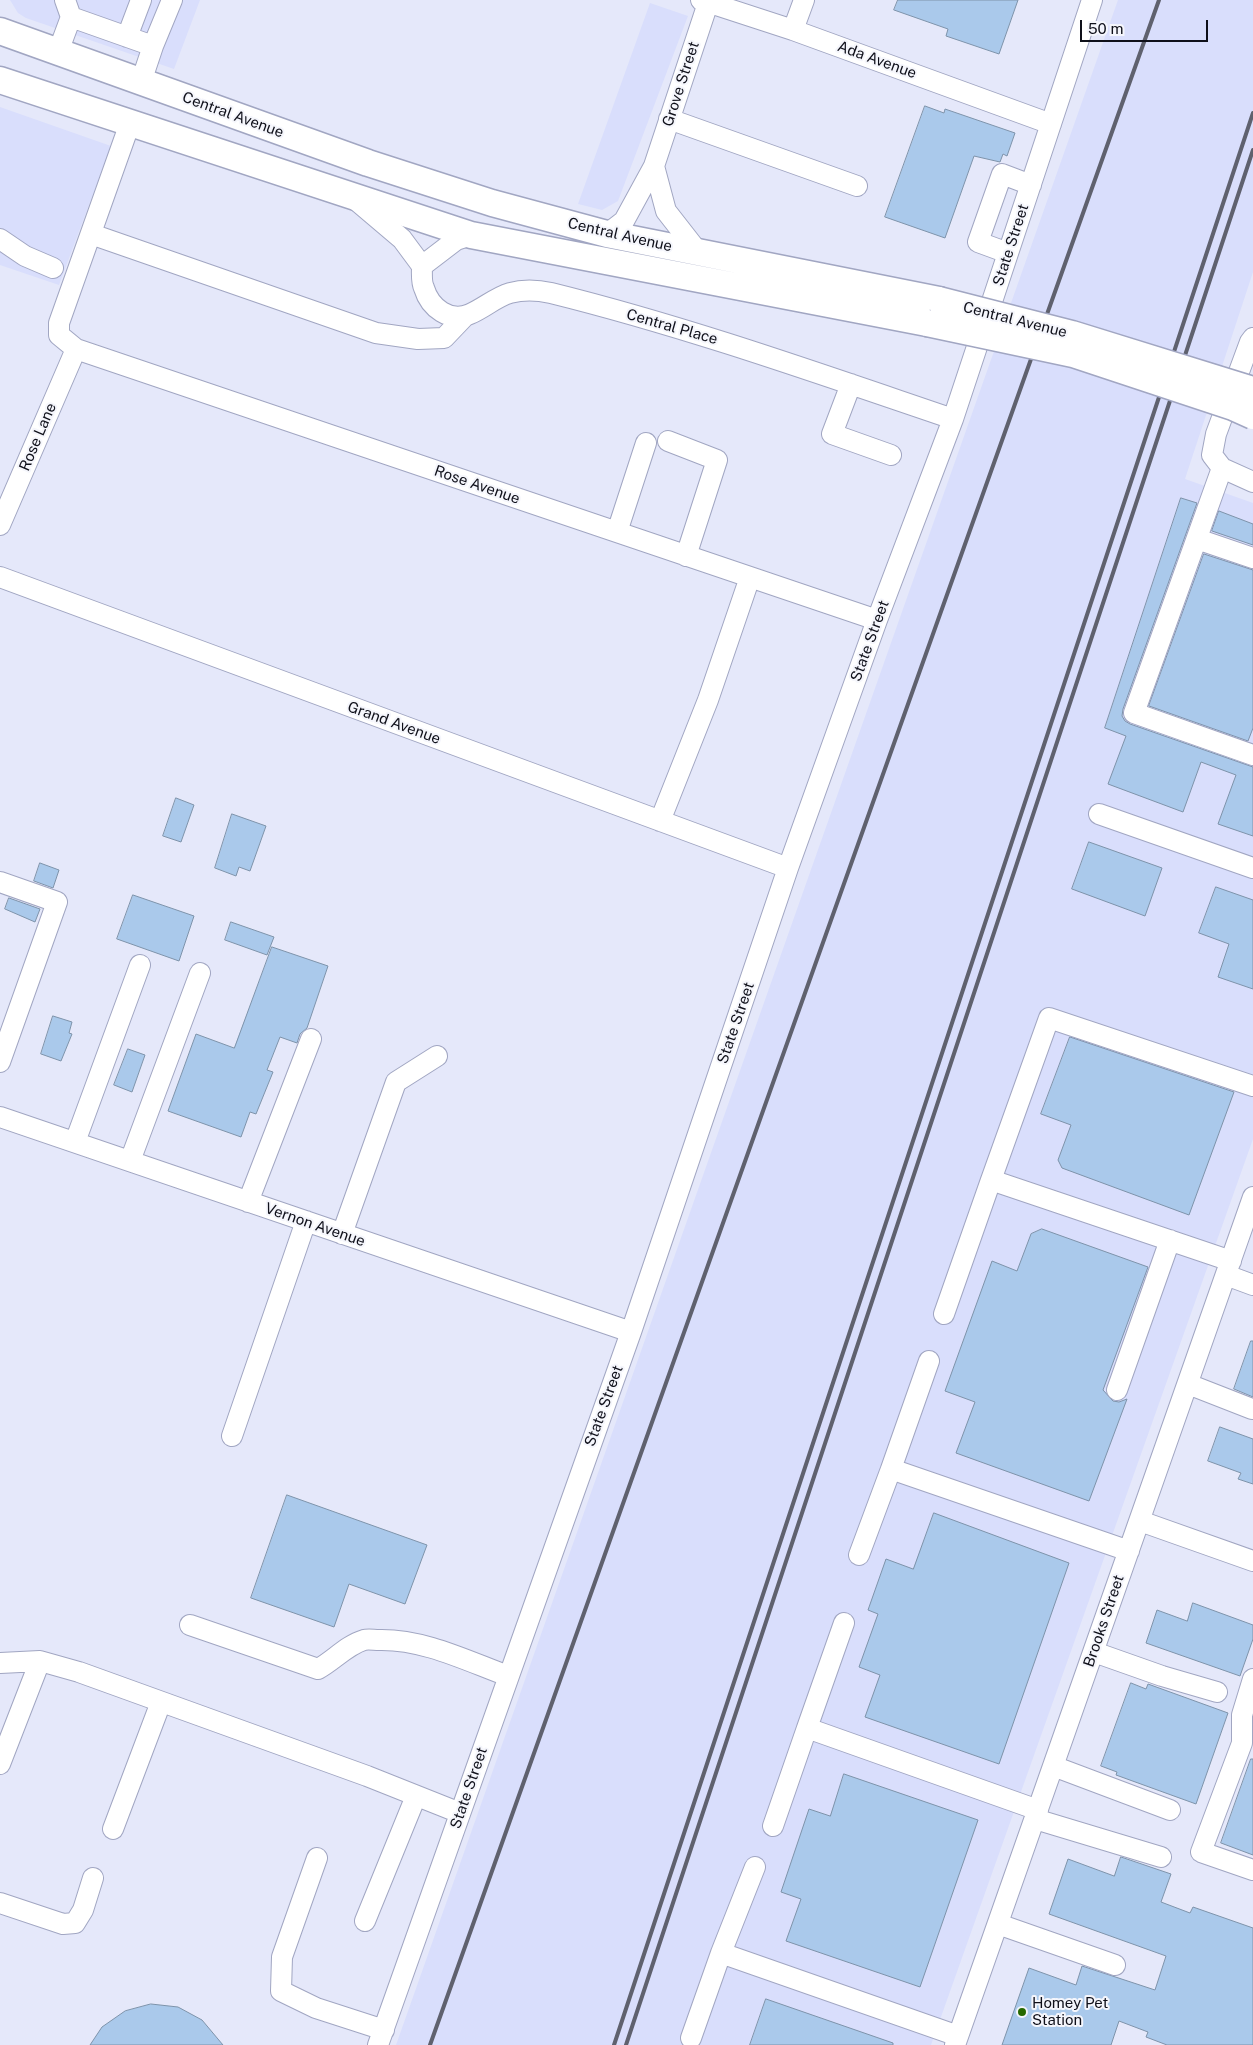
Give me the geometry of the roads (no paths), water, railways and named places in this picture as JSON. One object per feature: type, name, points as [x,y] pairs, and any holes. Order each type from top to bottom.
[{"type":"main road","name":"Central Avenue","points":[[0,31],[368,163],[492,203],[607,234],[939,300],[1072,334],[1253,390]]},
{"type":"main road","name":"Central Avenue","points":[[0,80],[471,235],[927,323],[1073,354],[1233,407],[1253,416]]},
{"type":"street","points":[[127,37],[142,0]]},
{"type":"street","points":[[142,82],[153,46],[172,0]]},
{"type":"street","points":[[793,30],[804,0]]},
{"type":"street","name":"State Street","points":[[381,2037],[631,1332],[788,868],[877,620],[953,419],[1092,0]]},
{"type":"street","name":"Ada Avenue","points":[[704,1],[793,30],[1052,124]]},
{"type":"street","name":"Grove Street","points":[[607,234],[624,221],[654,166],[670,119],[704,1]]},
{"type":"street","points":[[58,52],[68,8],[127,37],[153,46]]},
{"type":"street","points":[[670,119],[857,186]]},
{"type":"street","points":[[76,349],[59,335],[59,323],[130,123]]},
{"type":"street","points":[[654,166],[666,211],[698,252]]},
{"type":"street","points":[[1008,253],[978,242],[1002,174],[1031,185]]},
{"type":"street","points":[[353,197],[402,239],[422,266],[423,287],[430,302],[440,312],[453,318],[465,316]]},
{"type":"street","name":"Central Place","points":[[90,234],[376,333],[418,339],[444,338],[465,316],[507,294],[521,290],[549,293],[716,338],[953,419]]},
{"type":"street","points":[[422,266],[456,240],[471,235]]},
{"type":"street","points":[[0,239],[25,256],[53,268]]},
{"type":"street","points":[[1253,338],[1216,434],[1212,455],[1222,468],[1253,482]]},
{"type":"street","name":"Rose Lane","points":[[0,525],[76,349]]},
{"type":"street","name":"Rose Avenue","points":[[76,349],[877,620]]},
{"type":"street","points":[[851,384],[832,434],[891,455]]},
{"type":"street","points":[[668,441],[717,460],[686,556]]},
{"type":"street","points":[[617,532],[646,443]]},
{"type":"street","points":[[1222,468],[1134,713],[1253,755]]},
{"type":"street","points":[[1197,539],[1253,558]]},
{"type":"street","name":"Grand Avenue","points":[[0,577],[788,868]]},
{"type":"street","points":[[660,821],[708,700],[750,577]]},
{"type":"street","points":[[1099,814],[1253,868]]},
{"type":"street","points":[[0,882],[57,902],[0,1062]]},
{"type":"street","points":[[75,1142],[140,965]]},
{"type":"street","points":[[130,1161],[200,973]]},
{"type":"street","points":[[944,1314],[1049,1018],[1253,1086]]},
{"type":"street","points":[[248,1202],[311,1039]]},
{"type":"street","points":[[342,1234],[396,1082],[437,1056]]},
{"type":"street","name":"Vernon Avenue","points":[[0,1117],[631,1332]]},
{"type":"street","points":[[991,1180],[1170,1240],[1228,1268],[1253,1285]]},
{"type":"street","name":"Brooks Street","points":[[956,2040],[1228,1268],[1248,1228],[1253,1197]]},
{"type":"street","points":[[232,1436],[306,1221]]},
{"type":"street","points":[[1118,1390],[1170,1240]]},
{"type":"street","points":[[859,1555],[928,1361]]},
{"type":"street","points":[[1188,1384],[1252,1409]]},
{"type":"street","points":[[891,1469],[1129,1551]]},
{"type":"street","points":[[1140,1521],[1253,1561]]},
{"type":"street","points":[[773,1826],[844,1623]]},
{"type":"street","points":[[190,1624],[318,1669],[328,1664],[342,1652],[364,1640],[394,1640],[422,1645],[508,1676]]},
{"type":"street","points":[[1094,1652],[1162,1676],[1217,1692]]},
{"type":"street","points":[[0,1764],[40,1661]]},
{"type":"street","points":[[0,1663],[40,1661],[79,1672],[367,1776],[460,1813]]},
{"type":"street","points":[[1253,1679],[1242,1715],[1242,1743],[1201,1852],[1253,1870]]},
{"type":"street","points":[[113,1829],[160,1702]]},
{"type":"street","points":[[807,1728],[1036,1815],[1161,1857]]},
{"type":"street","points":[[1053,1766],[1170,1810]]},
{"type":"street","points":[[365,1921],[416,1796]]},
{"type":"street","points":[[317,1858],[282,1958],[281,1991],[381,2037]]},
{"type":"street","points":[[691,2038],[721,1953],[755,1866]]},
{"type":"street","points":[[0,1903],[63,1924],[75,1923],[83,1910],[93,1878]]},
{"type":"street","points":[[998,1924],[1115,1965]]},
{"type":"street","points":[[721,1953],[956,2040]]},
{"type":"railway","points":[[430,2045],[1159,0]]},
{"type":"railway","points":[[614,2045],[1253,113]]},
{"type":"railway","points":[[626,2045],[1253,150]]},
{"type":"place","name":"Homey Pet Station","points":[[1022,2012]]}]
